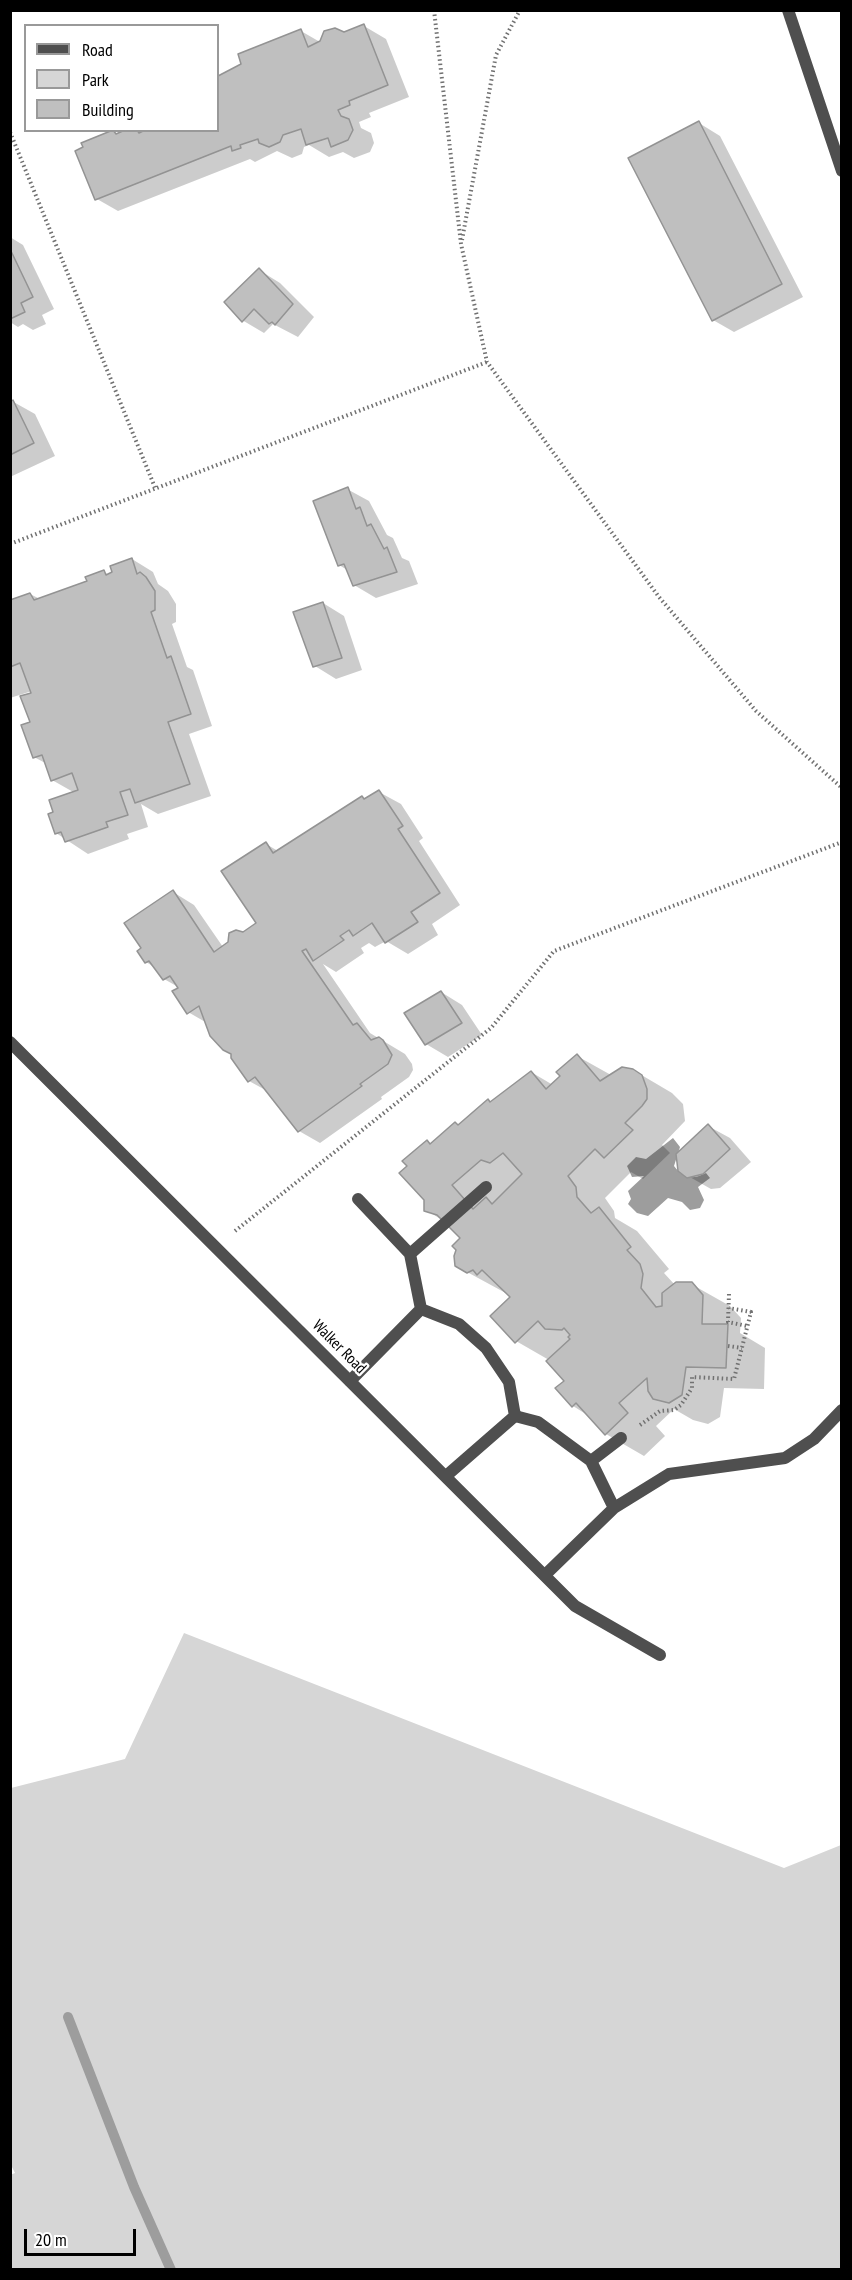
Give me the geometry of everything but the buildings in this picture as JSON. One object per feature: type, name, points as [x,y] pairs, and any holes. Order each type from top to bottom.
[{"type":"street","points":[[788,10],[842,171]]},
{"type":"street","name":"Walker Road","points":[[10,1042],[575,1606],[660,1655]]},
{"type":"street","points":[[410,1254],[486,1187]]},
{"type":"street","points":[[358,1199],[410,1254],[421,1309]]},
{"type":"street","points":[[350,1381],[421,1309]]},
{"type":"street","points":[[421,1309],[459,1324],[486,1348],[509,1382],[516,1415]]},
{"type":"street","points":[[545,1575],[614,1509],[669,1474],[784,1458],[814,1439],[842,1410]]},
{"type":"street","points":[[516,1415],[538,1422],[591,1461],[614,1509]]},
{"type":"street","points":[[446,1476],[516,1415]]},
{"type":"street","points":[[591,1461],[621,1438]]},
{"type":"path","points":[[434,10],[461,244],[487,362],[659,597],[756,711],[842,788]]},
{"type":"path","points":[[461,244],[496,55],[520,10]]},
{"type":"path","points":[[10,132],[156,489]]},
{"type":"path","points":[[10,544],[487,362]]},
{"type":"path","points":[[216,1247],[491,1028],[554,951],[842,842]]},
{"type":"path","points":[[729,1294],[728,1322],[747,1326]]},
{"type":"path","points":[[621,1438],[660,1411],[674,1410],[681,1406],[692,1388],[692,1377],[734,1379],[751,1312],[729,1308]]},
{"type":"path","points":[[728,1346],[742,1348]]},
{"type":"green space","points":[[184,1633],[784,1868],[841,1845],[841,2269],[11,2269],[10,2175],[15,2173],[10,2163],[11,1788],[125,1759]]},
{"type":"shaded area","points":[[673,1138],[680,1147],[674,1166],[688,1177],[706,1173],[710,1178],[698,1187],[704,1200],[700,1208],[690,1210],[682,1202],[668,1198],[648,1216],[637,1213],[628,1204],[631,1199],[628,1191],[644,1176],[632,1177],[627,1166],[636,1157],[646,1159]]},
{"type":"waterway","points":[[68,2017],[134,2187],[171,2270]]}]
